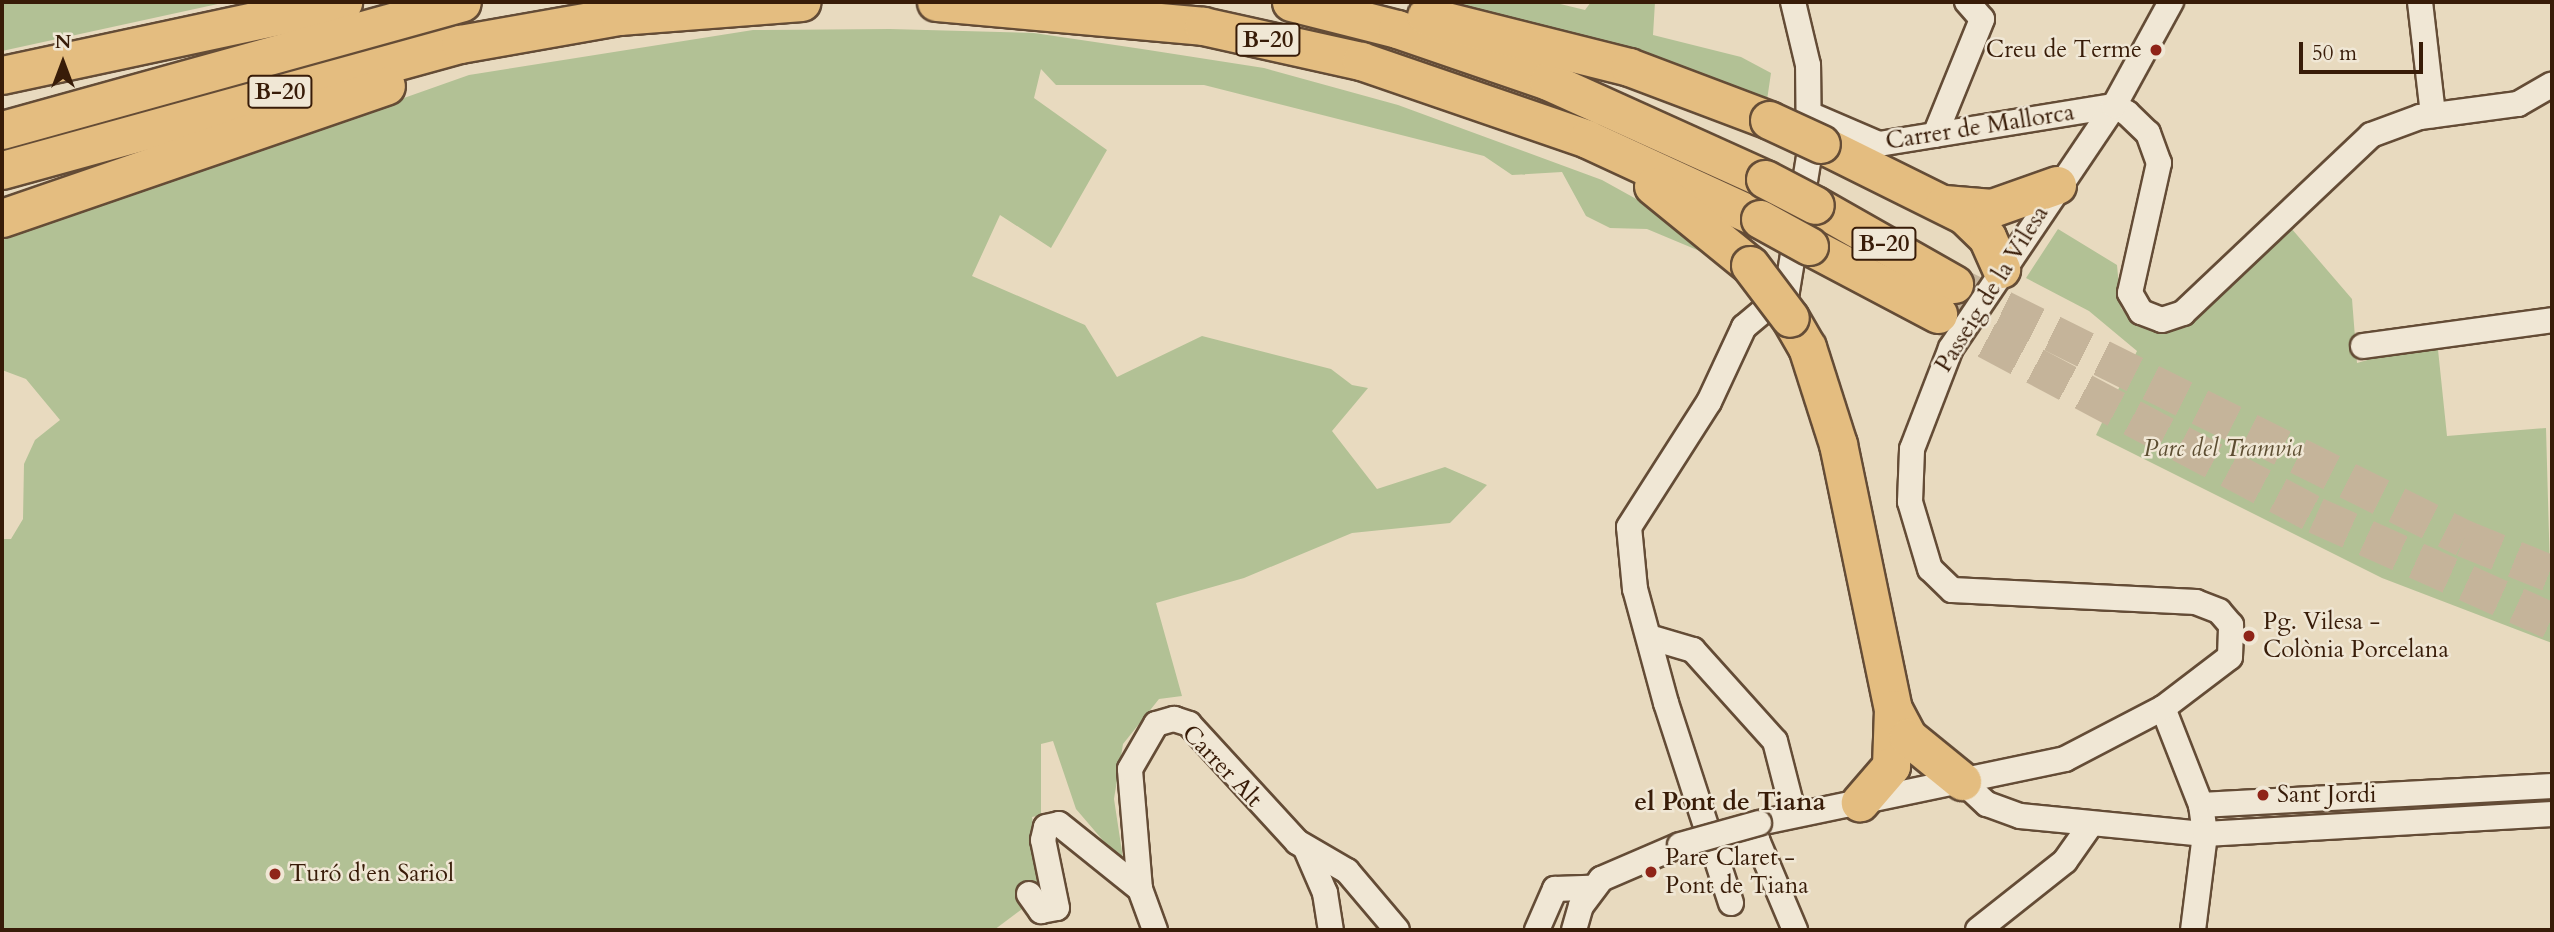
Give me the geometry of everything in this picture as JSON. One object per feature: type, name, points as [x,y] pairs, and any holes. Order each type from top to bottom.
[{"type":"highway","points":[[2,75],[343,2]]},
{"type":"highway","name":"B-20","points":[[2,130],[462,2]]},
{"type":"highway","name":"B-20","points":[[2,170],[364,68],[530,30],[619,16],[801,2]]},
{"type":"highway","name":"B-20","points":[[936,2],[1101,13],[1284,43],[1438,84],[1587,139],[1760,219],[1809,246],[1946,299],[1815,205],[1765,179],[1548,81],[1397,29],[1291,2]]},
{"type":"highway","name":"B-20","points":[[1353,2],[1605,60],[1769,120],[1815,129],[1939,203],[1987,237],[2001,269]]},
{"type":"highway","points":[[2,218],[530,30]]},
{"type":"highway","points":[[1587,139],[1724,239],[1750,265],[1790,318],[1807,347],[1838,444],[1893,709],[1891,766],[1860,802]]},
{"type":"highway","name":"B-20","points":[[1939,203],[1992,208],[2057,185]]},
{"type":"highway","points":[[1893,709],[1908,737],[1962,781]]},
{"type":"street","points":[[1731,903],[1635,589],[1629,542],[1637,507],[1709,401],[1744,327],[1787,291],[1815,129],[1808,65],[1793,2]]},
{"type":"street","points":[[2420,2],[2433,115]]},
{"type":"street","name":"Passeig de la Vilesa","points":[[2164,708],[2230,657],[2233,635],[2226,617],[2209,605],[2179,600],[1968,595],[1952,590],[1930,569],[1910,502],[1912,449],[1936,377],[2001,269],[2114,106],[2166,8]]},
{"type":"street","points":[[1934,135],[1975,10]]},
{"type":"street","points":[[2114,106],[2148,133],[2159,163],[2129,286],[2147,317],[2177,317],[2371,135],[2433,115],[2518,104],[2552,84]]},
{"type":"street","name":"Carrer de Mallorca","points":[[1815,129],[1879,144],[2114,106]]},
{"type":"street","points":[[2363,346],[2552,320]]},
{"type":"street","points":[[1649,637],[1693,650],[1775,741],[1794,815]]},
{"type":"street","points":[[1537,930],[1555,889],[1590,888],[1633,861],[1759,823],[2065,759],[2164,708],[2201,806],[2205,834],[2193,930]]},
{"type":"street","name":"Carrer Alt","points":[[1155,930],[1140,889],[1130,769],[1156,724],[1174,719],[1189,724],[1306,849],[1336,861],[1397,930]]},
{"type":"street","points":[[1962,781],[2008,814],[2090,827],[2205,834],[2552,814]]},
{"type":"street","points":[[2201,806],[2552,786]]},
{"type":"street","points":[[1029,894],[1041,911],[1057,908],[1043,840],[1046,827],[1059,824],[1140,889]]},
{"type":"street","points":[[1978,930],[2065,861],[2090,827]]},
{"type":"street","points":[[1714,852],[1757,840],[1795,930]]},
{"type":"street","points":[[1306,849],[1325,893],[1331,930]]},
{"type":"street","points":[[1325,893],[1331,878],[1355,880]]},
{"type":"street","points":[[1574,930],[1590,888]]},
{"type":"green space","points":[[2,2],[227,2],[2,51]]},
{"type":"green space","points":[[1442,2],[1552,2],[1585,10],[1591,2],[1655,2],[1653,35],[1741,57],[1771,73],[1767,100],[1632,53]]},
{"type":"green space","points":[[890,29],[1034,33],[1142,49],[1264,68],[1398,105],[1602,180],[1676,221],[1726,262],[1647,229],[1610,228],[1586,216],[1562,172],[1512,175],[1484,156],[1204,85],[1056,85],[1041,69],[1034,98],[1107,150],[1051,248],[1000,215],[972,276],[1085,325],[1117,377],[1202,336],[1331,369],[1352,385],[1368,388],[1332,431],[1377,489],[1445,467],[1487,485],[1450,523],[1352,533],[1244,578],[1156,603],[1182,696],[1159,699],[1123,744],[1114,799],[1124,865],[1076,809],[1053,741],[1041,744],[1041,815],[1032,817],[1045,892],[994,930],[2,930],[2,539],[11,539],[23,519],[24,464],[35,440],[60,420],[26,379],[2,370],[2,240],[469,75],[753,30]]},
{"type":"green space","name":"Parc del Tramvia","points":[[2291,228],[2352,299],[2357,363],[2437,340],[2447,436],[2546,428],[2552,643],[2382,578],[2096,435],[2137,351],[2089,311],[2026,278],[2058,229],[2117,265],[2121,308],[2133,323],[2165,333],[2194,319]]},
{"type":"tunnel","points":[[1954,284],[2464,538],[2552,574]]},
{"type":"tunnel","points":[[1938,314],[2316,515],[2552,621]]},
{"type":"place","name":"Creu de Terme","points":[[2156,50]]},
{"type":"place","name":"Pg. Vilesa - Colònia Porcelana","points":[[2249,636]]},
{"type":"place","name":"Sant Jordi","points":[[2263,795]]},
{"type":"place","name":"Pare Claret - Pont de Tiana","points":[[1651,872]]},
{"type":"place","name":"Turó d'en Sariol","points":[[275,874]]},
{"type":"district","name":"el Pont de Tiana","points":[[1730,802]]}]
